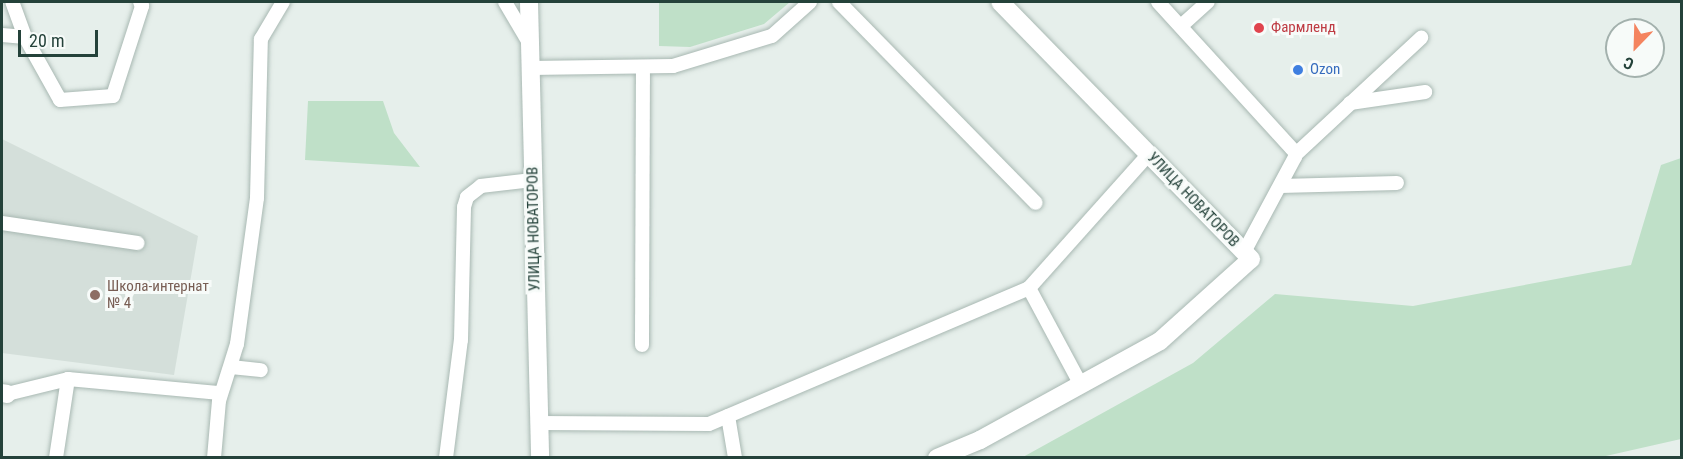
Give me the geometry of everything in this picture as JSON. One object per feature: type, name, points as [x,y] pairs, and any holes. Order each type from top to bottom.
[{"type":"street","name":"УЛИЦА НОВАТОРОВ","points":[[529,2],[528,41],[540,458]]},
{"type":"street","name":"УЛИЦА НОВАТОРОВ","points":[[937,458],[980,440],[1160,341],[1251,259],[1000,2]]},
{"type":"lane","points":[[12,2],[25,37],[60,100],[113,96],[141,6],[140,2]]},
{"type":"lane","points":[[214,458],[220,393],[231,367],[237,344],[257,198],[261,39],[283,2]]},
{"type":"lane","points":[[505,2],[528,41]]},
{"type":"lane","points":[[530,68],[673,66],[772,36],[810,2]]},
{"type":"lane","points":[[839,2],[1036,203]]},
{"type":"lane","points":[[1158,2],[1294,148],[1296,154]]},
{"type":"lane","points":[[1181,26],[1208,2]]},
{"type":"lane","points":[[2,35],[25,37]]},
{"type":"lane","points":[[1244,252],[1296,154],[1421,38]]},
{"type":"lane","points":[[642,345],[644,67]]},
{"type":"lane","points":[[1350,103],[1425,92]]},
{"type":"lane","points":[[539,423],[709,424],[1029,288],[1149,154]]},
{"type":"lane","points":[[446,458],[461,340],[466,197],[481,186],[532,180]]},
{"type":"lane","points":[[1280,186],[1397,183]]},
{"type":"lane","points":[[2,223],[138,243]]},
{"type":"lane","points":[[1029,288],[1082,384]]},
{"type":"lane","points":[[231,367],[261,370]]},
{"type":"lane","points":[[4,394],[68,378],[220,393]]},
{"type":"lane","points":[[56,458],[68,378]]},
{"type":"lane","points":[[728,416],[735,458]]},
{"type":"shaded area","name":"Школа-интернат № 4","points":[[2,139],[198,236],[174,375],[2,353]]},
{"type":"green space","points":[[659,2],[790,2],[764,24],[690,47],[659,46]]},
{"type":"green space","points":[[308,101],[383,101],[394,133],[420,167],[305,160]]},
{"type":"green space","points":[[1681,158],[1681,439],[1597,458],[1023,457],[1193,363],[1275,294],[1413,306],[1631,265],[1661,165]]},
{"type":"place","name":"Фармленд","points":[[1259,28]]},
{"type":"place","name":"Ozon","points":[[1298,70]]},
{"type":"place","name":"Школа-интернат № 4","points":[[95,295]]}]
